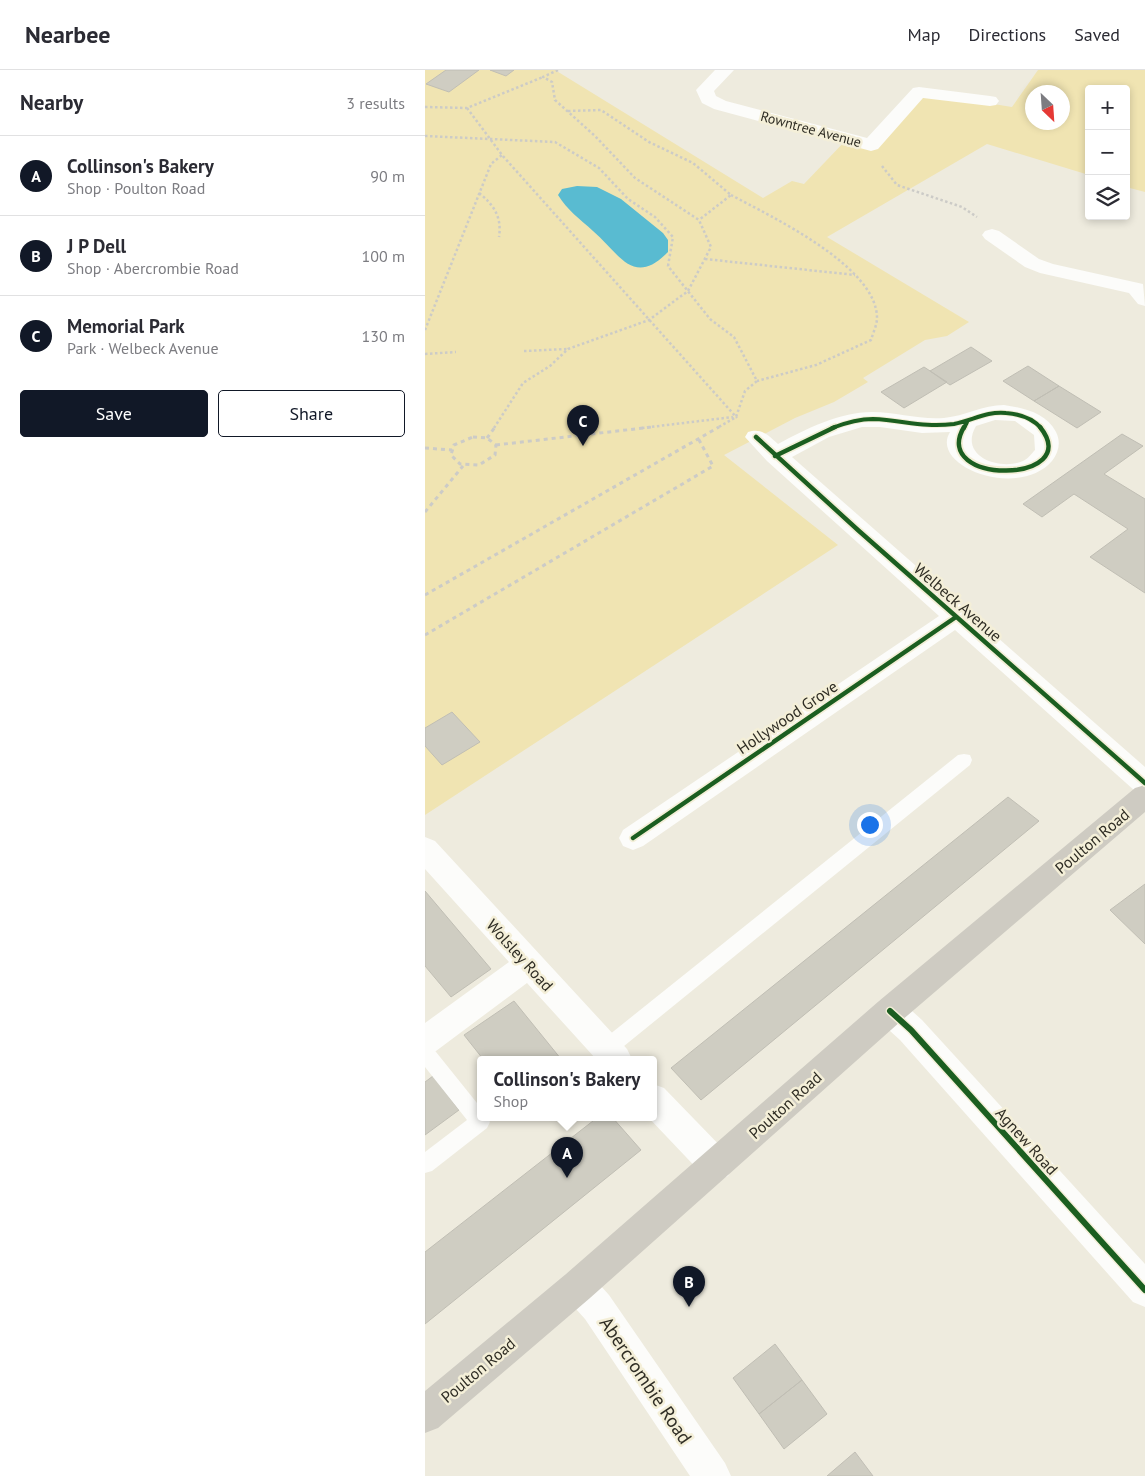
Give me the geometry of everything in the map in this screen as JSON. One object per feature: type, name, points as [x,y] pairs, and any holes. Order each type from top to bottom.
[{"type":"main road","name":"Poulton Road","points":[[425,1415],[578,1286],[890,1011],[1145,796]]},
{"type":"street","name":"Rowntree Avenue","points":[[725,70],[705,90],[708,99],[720,105],[871,145],[919,92],[990,101]]},
{"type":"street","points":[[992,235],[1032,263],[1047,270],[1142,289]]},
{"type":"street","points":[[775,456],[803,441],[851,422],[870,418],[887,419],[922,426],[967,422]]},
{"type":"street","name":"Welbeck Avenue","points":[[757,438],[956,617],[1145,783]]},
{"type":"street","name":"Hollywood Grove","points":[[633,838],[956,617]]},
{"type":"street","name":"Wolsley Road","points":[[425,849],[528,965],[611,1054]]},
{"type":"street","points":[[425,1041],[528,965]]},
{"type":"street","name":"Agnew Road","points":[[890,1011],[911,1030],[1145,1290]]},
{"type":"street","points":[[657,1103],[716,1166]]},
{"type":"street","name":"Abercrombie Road","points":[[578,1286],[597,1307],[712,1476]]},
{"type":"lane","points":[[611,1054],[964,760]]},
{"type":"lane","points":[[425,1053],[477,1117]]},
{"type":"lane","points":[[425,1164],[480,1121]]},
{"type":"path","points":[[425,107],[467,108],[558,70]]},
{"type":"path","points":[[524,351],[568,349],[649,320],[688,291],[711,247],[699,220],[635,178],[595,136],[555,100],[552,82],[543,77]]},
{"type":"path","points":[[467,108],[502,155],[736,417],[757,438]]},
{"type":"path","points":[[425,595],[736,417],[745,391],[757,381],[789,375],[835,358],[871,340],[878,316],[870,294],[856,275],[830,251],[731,195],[693,164],[649,142],[601,110],[567,111]]},
{"type":"path","points":[[425,136],[555,142],[599,168],[628,199],[655,217],[673,237],[668,266],[710,319],[733,337],[757,381]]},
{"type":"path","points":[[871,145],[877,159],[897,185],[962,206],[980,220],[992,235]]},
{"type":"path","points":[[425,330],[491,164],[502,155]]},
{"type":"path","points":[[479,193],[498,212],[501,226],[499,237]]},
{"type":"path","points":[[699,220],[731,195]]},
{"type":"path","points":[[705,259],[856,275]]},
{"type":"path","points":[[487,438],[523,383],[550,366],[568,349]]},
{"type":"path","points":[[425,354],[456,352]]},
{"type":"path","points":[[496,445],[495,455],[485,464],[463,466],[453,460],[452,450],[455,445],[466,438],[487,438],[496,445],[683,421],[736,417]]},
{"type":"path","points":[[425,635],[713,466],[698,438]]},
{"type":"path","points":[[425,448],[452,450]]},
{"type":"path","points":[[425,512],[463,466]]},
{"type":"shaded area","points":[[425,70],[555,70],[763,198],[792,181],[804,184],[847,139],[872,145],[919,92],[1012,107],[1025,88],[1025,130],[1070,130],[1070,85],[1027,85],[1038,70],[1145,70],[1145,192],[1130,188],[1130,85],[1085,85],[1085,174],[987,144],[827,237],[969,322],[947,336],[925,340],[863,378],[868,382],[834,402],[795,418],[724,455],[838,545],[425,815]]},
{"type":"water","points":[[577,186],[597,187],[621,199],[663,233],[668,240],[668,252],[656,262],[645,267],[636,267],[627,263],[570,210],[558,195],[562,189]]},
{"type":"building","points":[[446,70],[479,70],[449,92],[426,84]]},
{"type":"building","points":[[490,70],[514,70],[506,76]]},
{"type":"building","points":[[971,347],[992,361],[950,385],[930,371]]},
{"type":"building","points":[[1028,366],[1059,386],[1034,401],[1003,381]]},
{"type":"building","points":[[924,367],[947,382],[904,408],[881,392]]},
{"type":"building","points":[[1059,386],[1101,412],[1077,428],[1034,401]]},
{"type":"building","points":[[1122,434],[1143,446],[1104,474],[1145,499],[1145,593],[1090,557],[1128,529],[1074,494],[1042,517],[1023,504]]},
{"type":"building","points":[[452,712],[480,742],[442,765],[425,746],[425,728]]},
{"type":"building","points":[[1008,797],[1039,821],[701,1100],[671,1068]]},
{"type":"building","points":[[1145,884],[1145,944],[1110,910]]},
{"type":"building","points":[[425,891],[491,969],[451,997],[425,966]]},
{"type":"building","points":[[514,1001],[559,1056],[481,1056],[464,1035]]},
{"type":"building","points":[[433,1076],[459,1110],[425,1135],[425,1082]]},
{"type":"building","points":[[593,1121],[616,1121],[641,1150],[425,1324],[425,1252]]},
{"type":"building","points":[[775,1344],[802,1380],[759,1414],[733,1378]]},
{"type":"building","points":[[802,1380],[827,1414],[784,1449],[759,1414]]},
{"type":"building","points":[[855,1452],[873,1476],[827,1476]]},
{"type":"cycle path","points":[[775,456],[821,432],[862,420],[880,419],[922,426],[939,425],[969,421],[977,416],[995,412],[1023,416],[1038,425],[1046,437],[1047,446],[1045,454],[1034,465],[1018,471],[1001,471],[983,467],[969,460],[960,449],[959,436],[967,422]]},
{"type":"cycle path","points":[[756,437],[859,531],[1145,783]]},
{"type":"cycle path","points":[[633,838],[956,617]]},
{"type":"cycle path","points":[[890,1011],[911,1030],[1145,1290]]},
{"type":"place","name":"Memorial Park","points":[[583,446]]},
{"type":"place","name":"Collinson's Bakery","points":[[567,1178]]},
{"type":"place","name":"J P Dell","points":[[689,1307]]}]
